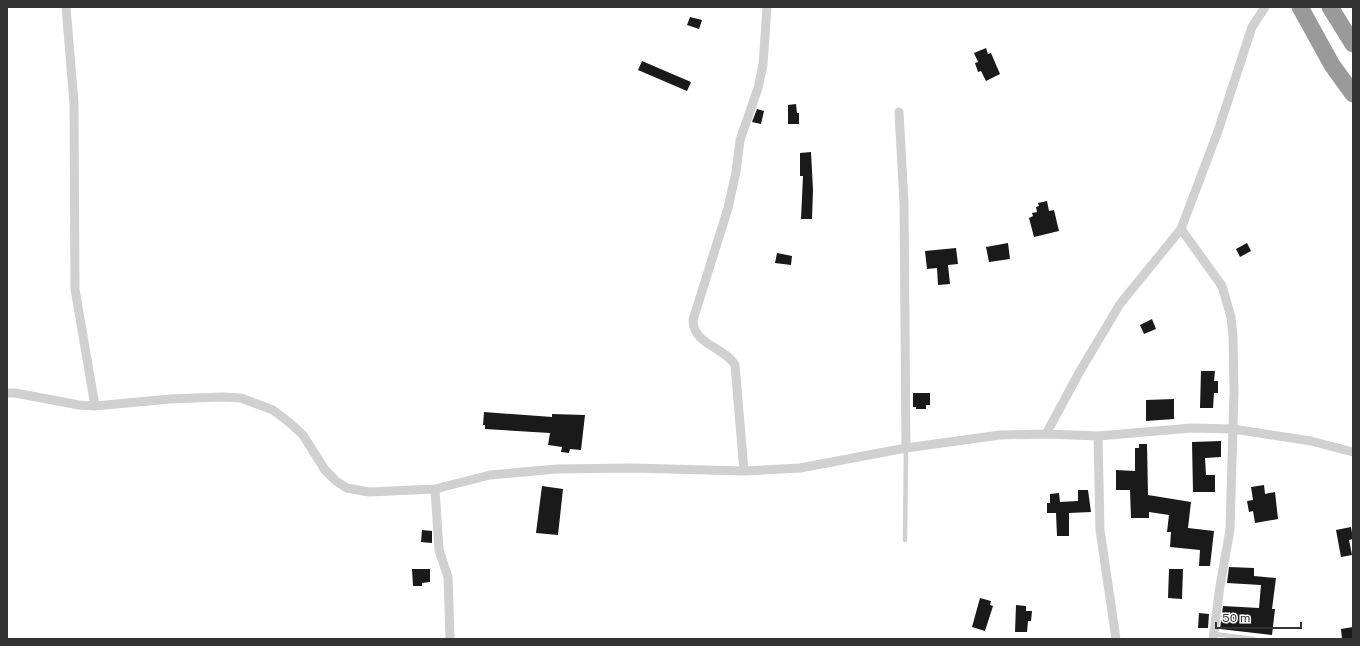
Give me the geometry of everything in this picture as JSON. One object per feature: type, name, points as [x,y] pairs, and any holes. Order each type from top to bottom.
[{"type":"highway","points":[[1300,7],[1332,65],[1353,94]]},
{"type":"highway","points":[[1330,7],[1353,44]]},
{"type":"street","points":[[66,7],[74,103],[75,289],[95,406]]},
{"type":"street","points":[[744,471],[735,365],[732,358],[725,356],[699,337],[694,331],[693,320],[728,208],[736,172],[740,140],[758,88],[763,64],[767,7]]},
{"type":"street","points":[[1046,434],[1080,371],[1120,304],[1181,229],[1218,131],[1252,27],[1265,7]]},
{"type":"street","points":[[899,112],[904,203],[906,448]]},
{"type":"street","points":[[1181,229],[1222,286],[1227,299],[1233,336],[1233,428],[1230,530],[1220,586],[1214,637]]},
{"type":"street","points":[[7,394],[16,393],[79,405],[95,406],[222,396],[242,398],[273,410],[290,423],[303,435],[325,470],[336,481],[347,488],[369,492],[389,492],[435,488],[490,475],[556,469],[632,468],[744,471],[800,468],[906,448],[1000,435],[1046,434],[1098,436],[1192,428],[1233,428],[1311,441],[1353,452]]},
{"type":"street","points":[[1098,436],[1100,530],[1116,639]]},
{"type":"street","points":[[435,488],[439,550],[448,577],[450,639]]},
{"type":"lane","points":[[905,540],[906,448]]},
{"type":"lane","points":[[1214,637],[1254,639]]},
{"type":"building","points":[[690,17],[702,20],[699,29],[687,25]]},
{"type":"building","points":[[986,48],[988,54],[991,53],[1000,74],[986,81],[981,71],[978,72],[975,63],[978,62],[974,53]]},
{"type":"building","points":[[642,61],[691,82],[687,91],[638,70]]},
{"type":"building","points":[[796,104],[797,113],[799,113],[799,124],[788,124],[788,105]]},
{"type":"building","points":[[757,109],[764,111],[761,124],[752,122]]},
{"type":"building","points":[[811,152],[813,190],[812,219],[801,219],[803,176],[800,176],[800,153]]},
{"type":"building","points":[[1047,201],[1049,211],[1054,210],[1059,231],[1034,237],[1029,218],[1033,216],[1032,213],[1037,212],[1036,207],[1039,206],[1038,203]]},
{"type":"building","points":[[1008,243],[1010,259],[989,262],[986,247]]},
{"type":"building","points":[[1247,243],[1251,251],[1240,257],[1236,249]]},
{"type":"building","points":[[956,248],[958,264],[948,265],[950,284],[938,285],[937,268],[927,269],[925,251]]},
{"type":"building","points":[[777,253],[792,256],[791,265],[775,263]]},
{"type":"building","points":[[1152,319],[1156,329],[1144,334],[1140,325]]},
{"type":"building","points":[[1201,371],[1215,371],[1214,381],[1218,381],[1218,393],[1214,393],[1213,408],[1200,408]]},
{"type":"building","points":[[913,393],[930,393],[930,405],[926,405],[926,409],[916,409],[916,407],[913,407]]},
{"type":"building","points":[[1174,399],[1174,419],[1146,421],[1146,400]]},
{"type":"building","points":[[484,412],[552,417],[552,414],[585,415],[581,450],[570,449],[569,453],[561,452],[562,447],[548,445],[550,433],[485,429],[485,425],[483,425]]},
{"type":"building","points":[[1221,441],[1221,457],[1205,458],[1206,475],[1215,475],[1215,492],[1193,492],[1192,442]]},
{"type":"building","points":[[1139,444],[1147,444],[1148,495],[1191,502],[1188,528],[1214,531],[1210,566],[1199,566],[1200,550],[1170,547],[1171,532],[1167,532],[1169,515],[1149,512],[1149,518],[1131,518],[1130,490],[1116,490],[1116,470],[1135,471],[1135,448],[1139,448]]},
{"type":"building","points":[[1264,485],[1265,494],[1275,492],[1278,519],[1255,523],[1253,511],[1249,512],[1247,501],[1253,500],[1251,487]]},
{"type":"building","points":[[542,486],[563,489],[558,535],[536,533]]},
{"type":"building","points":[[1078,490],[1088,490],[1091,512],[1069,513],[1069,536],[1057,536],[1056,513],[1047,513],[1047,503],[1050,503],[1050,494],[1059,493],[1060,502],[1078,501]]},
{"type":"building","points":[[1351,527],[1353,539],[1349,540],[1352,555],[1341,557],[1336,530]]},
{"type":"building","points":[[422,530],[432,531],[432,543],[421,542]]},
{"type":"building","points":[[1229,567],[1254,568],[1254,576],[1276,578],[1272,609],[1275,609],[1272,635],[1220,629],[1223,606],[1259,608],[1261,585],[1227,583]]},
{"type":"building","points":[[412,569],[430,569],[430,582],[422,583],[422,586],[413,586]]},
{"type":"building","points":[[1169,569],[1183,569],[1182,599],[1168,598]]},
{"type":"building","points":[[980,598],[991,601],[990,605],[993,606],[985,631],[972,627]]},
{"type":"building","points":[[1016,605],[1026,606],[1026,611],[1032,611],[1031,621],[1028,621],[1027,632],[1015,632]]},
{"type":"building","points":[[1199,613],[1209,614],[1208,628],[1198,628]]},
{"type":"building","points":[[1353,627],[1353,639],[1342,639],[1341,629]]}]
